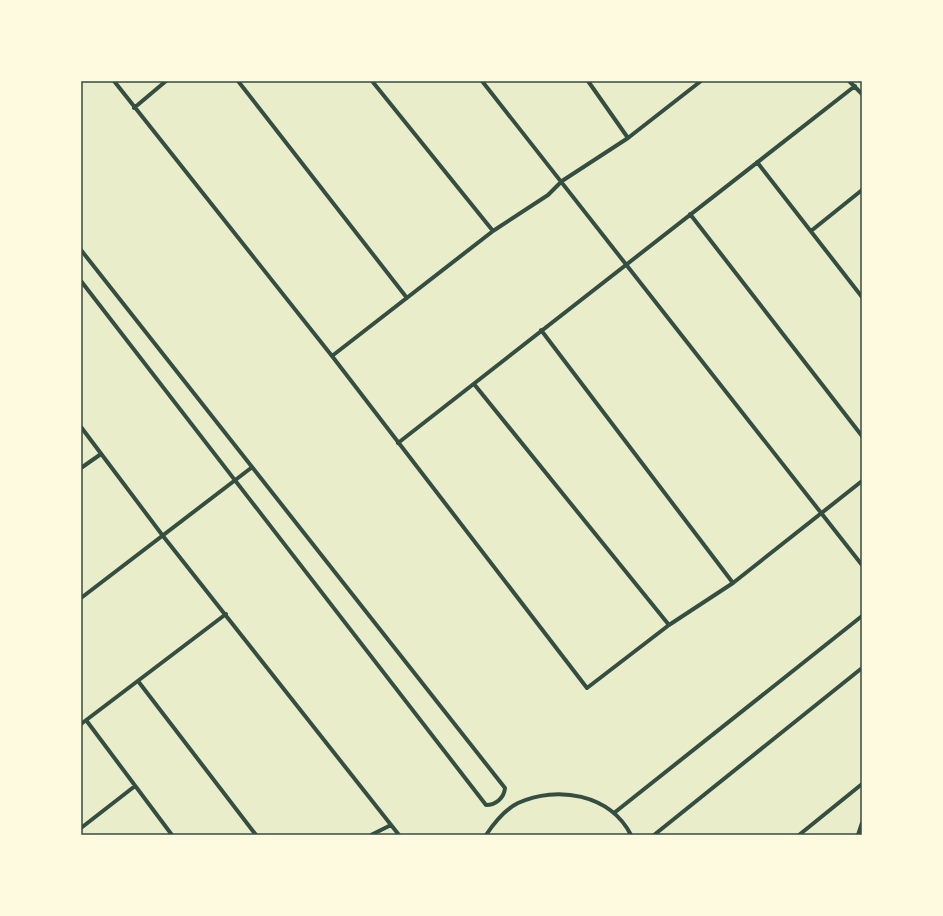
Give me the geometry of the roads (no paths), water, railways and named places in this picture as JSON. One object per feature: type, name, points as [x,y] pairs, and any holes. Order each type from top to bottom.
[{"type":"street","points":[[114,81],[332,356],[587,688],[669,625],[734,583],[862,481]]},
{"type":"street","points":[[134,108],[166,81]]},
{"type":"street","points":[[238,81],[407,298]]},
{"type":"street","points":[[372,81],[493,231]]},
{"type":"street","points":[[482,81],[562,181],[626,266],[862,566]]},
{"type":"street","points":[[588,81],[628,138]]},
{"type":"street","points":[[332,356],[493,231],[548,195],[562,181],[628,138],[701,81]]},
{"type":"street","points":[[849,81],[862,94]]},
{"type":"street","points":[[398,443],[855,86]]},
{"type":"street","points":[[757,162],[862,297]]},
{"type":"street","points":[[811,231],[862,190]]},
{"type":"street","points":[[690,214],[862,436]]},
{"type":"street","points":[[81,250],[251,468],[505,788],[504,795],[498,801],[492,805],[486,805],[81,281]]},
{"type":"street","points":[[541,330],[734,583]]},
{"type":"street","points":[[474,384],[669,625]]},
{"type":"street","points":[[81,427],[163,536],[399,835]]},
{"type":"street","points":[[81,468],[101,454]]},
{"type":"street","points":[[81,598],[251,468]]},
{"type":"street","points":[[81,724],[226,614]]},
{"type":"street","points":[[614,813],[862,616]]},
{"type":"street","points":[[654,835],[862,668]]},
{"type":"street","points":[[138,681],[256,835]]},
{"type":"street","points":[[86,720],[172,835]]},
{"type":"street","points":[[799,835],[862,784]]},
{"type":"street","points":[[81,828],[135,786]]},
{"type":"street","points":[[486,835],[497,819],[517,803],[541,794],[567,793],[592,799],[614,813],[631,835]]},
{"type":"street","points":[[858,835],[862,823]]},
{"type":"street","points":[[371,835],[391,825]]}]
